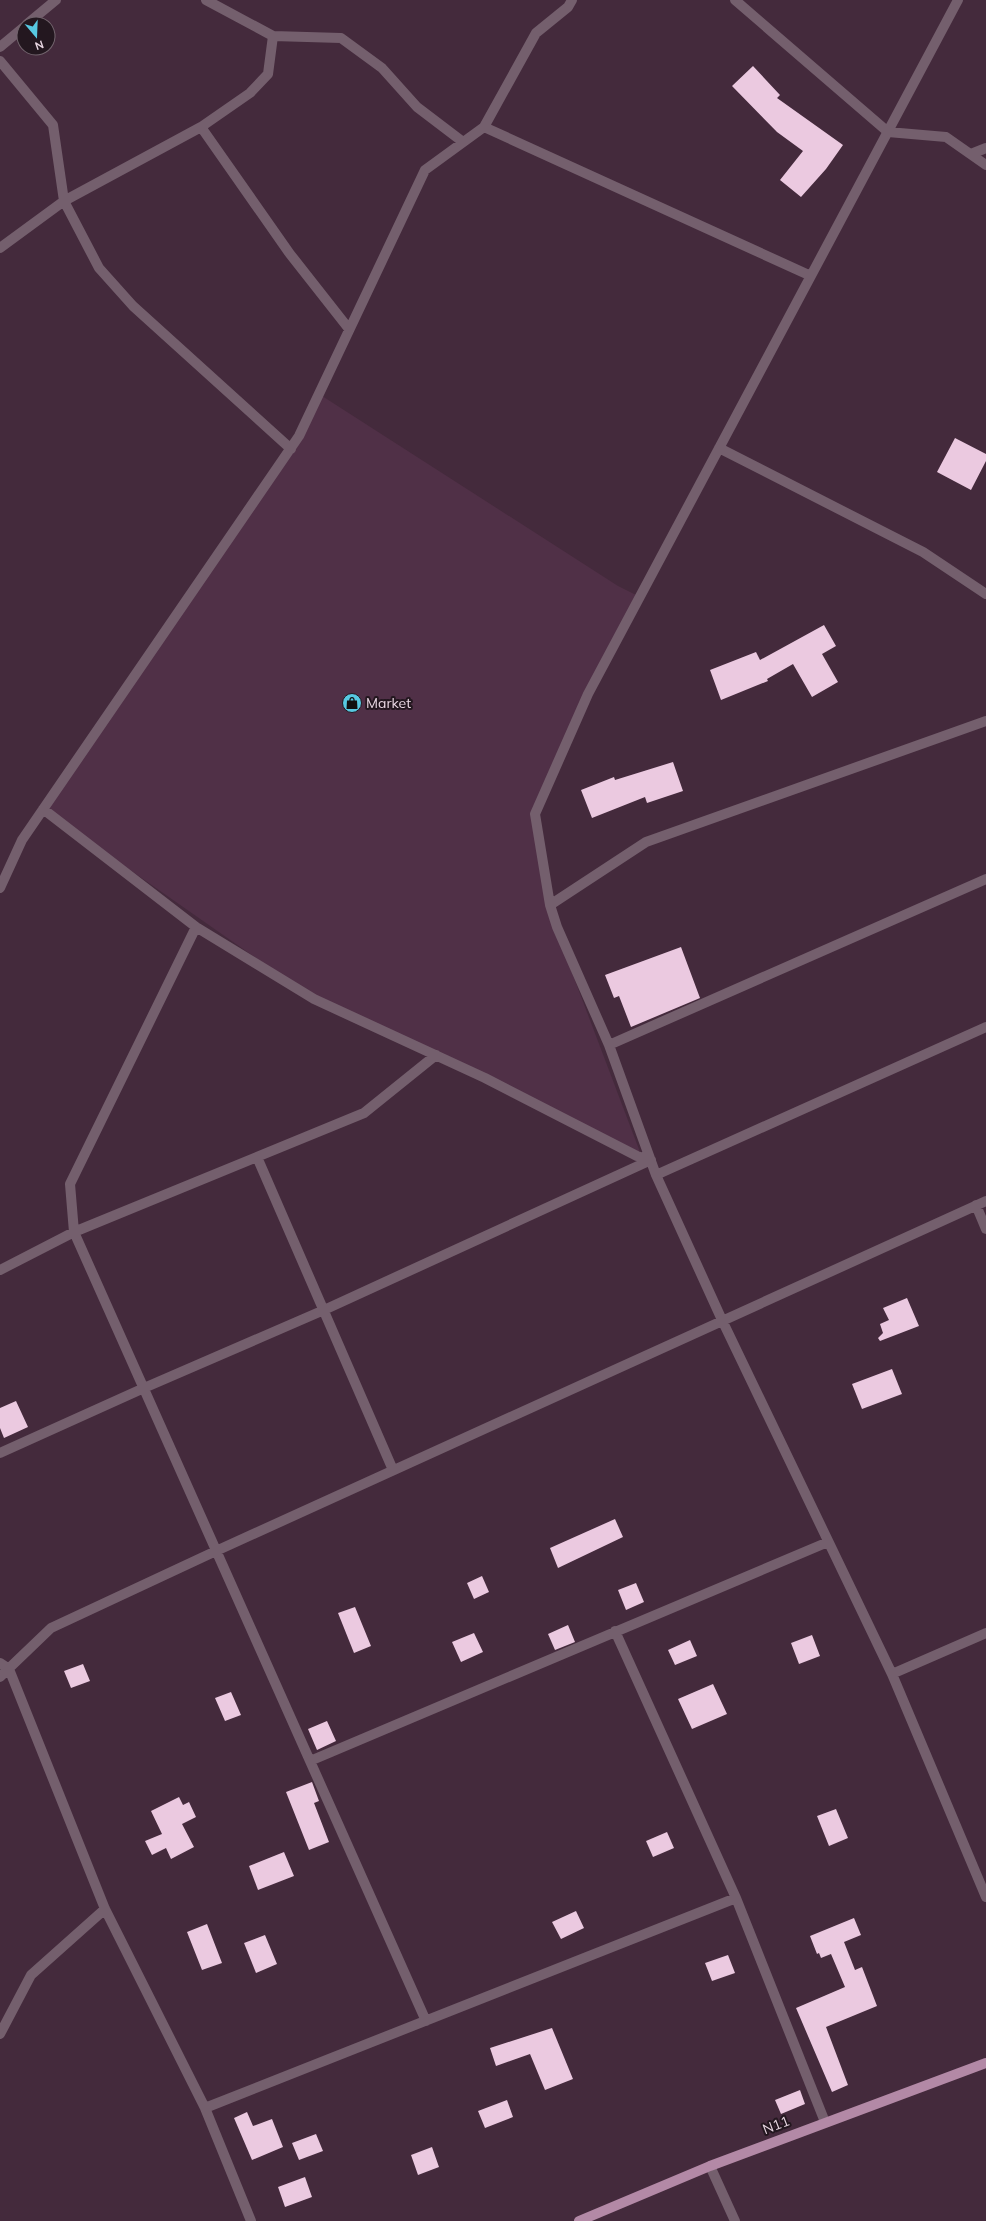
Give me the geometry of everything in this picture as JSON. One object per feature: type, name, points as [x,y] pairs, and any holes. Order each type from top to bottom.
[{"type":"main road","name":"N11","points":[[579,2221],[710,2166],[986,2063]]},
{"type":"street","points":[[37,16],[56,0]]},
{"type":"street","points":[[206,0],[273,36],[341,38],[382,68],[417,107],[463,142]]},
{"type":"street","points":[[0,888],[3,874],[22,840],[299,436],[425,170],[484,127],[536,33],[568,6],[572,0]]},
{"type":"street","points":[[735,0],[888,132],[946,137],[986,165]]},
{"type":"street","points":[[958,0],[588,694],[535,814],[550,905],[557,927],[609,1045],[656,1175],[722,1320],[892,1674],[986,1897]]},
{"type":"street","points":[[0,47],[16,34]]},
{"type":"street","points":[[0,248],[64,201],[201,127],[250,93],[268,74],[273,36]]},
{"type":"street","points":[[0,61],[53,125],[64,201],[99,268],[134,306],[290,449]]},
{"type":"street","points":[[201,127],[290,254],[350,330]]},
{"type":"street","points":[[484,127],[811,276]]},
{"type":"street","points":[[971,154],[986,148]]},
{"type":"street","points":[[719,448],[923,552],[986,594]]},
{"type":"street","points":[[550,905],[646,842],[986,721]]},
{"type":"street","points":[[43,809],[196,927],[314,999],[485,1078],[637,1156],[651,1160]]},
{"type":"street","points":[[609,1045],[986,879]]},
{"type":"street","points":[[196,927],[70,1184],[74,1232],[426,2021]]},
{"type":"street","points":[[656,1175],[986,1027]]},
{"type":"street","points":[[0,1270],[74,1232],[364,1113],[436,1055]]},
{"type":"street","points":[[257,1157],[393,1470]]},
{"type":"street","points":[[0,1453],[144,1388],[324,1310],[651,1160]]},
{"type":"street","points":[[0,1677],[4,1666],[51,1628],[393,1470],[986,1201]]},
{"type":"street","points":[[976,1205],[986,1229]]},
{"type":"street","points":[[310,1761],[828,1542]]},
{"type":"street","points":[[616,1631],[736,1898],[825,2122]]},
{"type":"street","points":[[892,1674],[986,1633]]},
{"type":"street","points":[[4,1666],[105,1910],[205,2108],[251,2221]]},
{"type":"street","points":[[205,2108],[736,1898]]},
{"type":"street","points":[[0,2034],[31,1975],[105,1910]]},
{"type":"street","points":[[710,2166],[735,2221]]},
{"type":"shaded area","name":"Market","points":[[319,394],[618,586],[640,597],[534,814],[549,912],[640,1152],[306,993],[43,809],[291,449]]},
{"type":"building","points":[[753,66],[780,95],[777,98],[843,145],[826,169],[801,197],[780,180],[803,151],[777,132],[732,86]]},
{"type":"building","points":[[955,438],[986,454],[986,461],[971,490],[937,472]]},
{"type":"building","points":[[824,625],[836,646],[822,654],[838,682],[812,697],[793,664],[767,679],[768,681],[721,700],[710,670],[756,652],[760,660]]},
{"type":"building","points":[[673,762],[683,791],[647,803],[645,797],[592,818],[581,790],[614,777],[615,780]]},
{"type":"building","points":[[681,947],[700,998],[631,1027],[619,996],[614,998],[605,975]]},
{"type":"building","points":[[907,1298],[919,1326],[880,1341],[878,1338],[883,1333],[880,1324],[889,1320],[883,1308]]},
{"type":"building","points":[[892,1369],[902,1394],[862,1409],[852,1384]]},
{"type":"building","points":[[16,1401],[28,1427],[4,1438],[0,1428],[0,1408]]},
{"type":"building","points":[[615,1519],[623,1537],[558,1568],[550,1548]]},
{"type":"building","points":[[482,1576],[489,1592],[474,1599],[467,1583]]},
{"type":"building","points":[[636,1583],[644,1602],[626,1610],[618,1590]]},
{"type":"building","points":[[355,1607],[371,1646],[354,1653],[338,1613]]},
{"type":"building","points":[[568,1625],[575,1642],[555,1650],[548,1634]]},
{"type":"building","points":[[474,1633],[483,1652],[461,1662],[452,1642]]},
{"type":"building","points":[[812,1635],[820,1656],[799,1664],[791,1643]]},
{"type":"building","points":[[690,1640],[697,1656],[675,1665],[668,1650]]},
{"type":"building","points":[[83,1664],[90,1681],[71,1688],[64,1671]]},
{"type":"building","points":[[713,1684],[727,1714],[692,1729],[678,1699]]},
{"type":"building","points":[[231,1692],[241,1715],[225,1721],[215,1698]]},
{"type":"building","points":[[327,1721],[336,1741],[317,1750],[308,1729]]},
{"type":"building","points":[[312,1782],[319,1801],[314,1803],[329,1842],[309,1850],[286,1792]]},
{"type":"building","points":[[179,1797],[183,1805],[189,1802],[196,1817],[182,1824],[194,1847],[171,1859],[166,1848],[152,1855],[145,1841],[162,1834],[151,1811]]},
{"type":"building","points":[[836,1809],[848,1838],[829,1846],[817,1816]]},
{"type":"building","points":[[667,1832],[674,1848],[653,1857],[646,1841]]},
{"type":"building","points":[[284,1852],[294,1876],[258,1890],[249,1866]]},
{"type":"building","points":[[576,1911],[584,1928],[561,1939],[552,1922]]},
{"type":"building","points":[[854,1918],[861,1935],[844,1942],[855,1970],[862,1967],[877,2006],[826,2027],[848,2085],[832,2092],[796,2008],[845,1987],[831,1954],[821,1958],[819,1953],[817,1954],[810,1936]]},
{"type":"building","points":[[207,1924],[222,1963],[202,1970],[187,1932]]},
{"type":"building","points":[[265,1935],[277,1964],[256,1973],[244,1943]]},
{"type":"building","points":[[728,1955],[735,1973],[712,1981],[705,1963]]},
{"type":"building","points":[[552,2028],[573,2079],[545,2090],[530,2054],[496,2066],[490,2048]]},
{"type":"building","points":[[800,2090],[805,2104],[781,2114],[775,2100]]},
{"type":"building","points":[[507,2100],[513,2117],[485,2128],[478,2111]]},
{"type":"building","points":[[247,2112],[253,2126],[272,2119],[283,2147],[252,2160],[234,2118]]},
{"type":"building","points":[[316,2134],[323,2151],[299,2160],[292,2143]]},
{"type":"building","points":[[432,2147],[439,2167],[418,2175],[411,2155]]},
{"type":"building","points":[[305,2177],[312,2197],[285,2207],[278,2187]]},
{"type":"place","name":"Market","points":[[352,703]]}]
